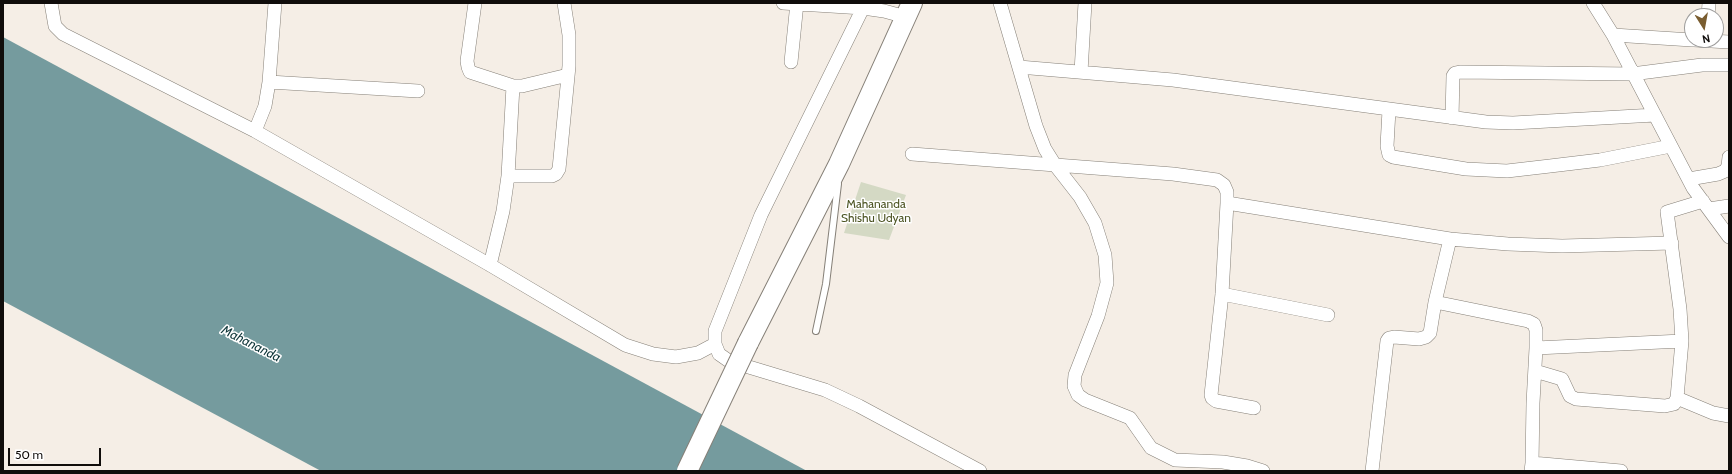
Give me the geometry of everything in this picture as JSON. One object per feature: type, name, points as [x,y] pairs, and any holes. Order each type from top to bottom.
[{"type":"main road","points":[[687,471],[748,343],[839,164],[909,10]]},
{"type":"street","points":[[51,3],[54,26],[63,34],[255,131],[490,265],[625,345],[653,354],[676,357],[698,353],[715,344]]},
{"type":"street","points":[[255,131],[266,106],[275,3]]},
{"type":"street","points":[[475,3],[468,67],[470,72],[513,86],[532,85],[568,76]]},
{"type":"street","points":[[508,176],[552,176],[556,174],[558,169],[568,76],[569,35],[564,3]]},
{"type":"street","points":[[783,3],[863,8],[884,11],[909,10]]},
{"type":"street","points":[[1000,3],[1036,126],[1045,149],[1055,165],[1080,197],[1095,223],[1105,255],[1107,283],[1098,316],[1075,376],[1074,386],[1078,395],[1085,400],[1130,418],[1151,448],[1175,465],[1223,462],[1247,466],[1263,471]]},
{"type":"street","points":[[1081,72],[1085,3]]},
{"type":"street","points":[[1592,3],[1613,35],[1632,74],[1689,179],[1729,236]]},
{"type":"street","points":[[791,62],[797,4]]},
{"type":"street","points":[[863,8],[761,215],[715,331],[715,344],[719,354],[729,361],[825,390],[859,406],[980,471]]},
{"type":"street","points":[[1613,35],[1684,39]]},
{"type":"street","points":[[1452,118],[1453,76],[1460,72],[1632,74],[1702,65],[1729,65]]},
{"type":"street","points":[[1019,67],[1172,80],[1452,118],[1513,123],[1655,116]]},
{"type":"street","points":[[269,82],[418,91]]},
{"type":"street","points":[[490,265],[503,211],[508,176],[513,86]]},
{"type":"street","points":[[1389,110],[1387,146],[1389,155],[1393,157],[1466,169],[1507,171],[1600,160],[1670,146]]},
{"type":"street","points":[[912,154],[1173,174],[1217,180],[1224,185],[1227,192],[1227,203],[1222,294],[1212,398],[1216,401],[1254,408]]},
{"type":"street","points":[[1689,179],[1718,174],[1726,171],[1729,157]]},
{"type":"street","points":[[1227,203],[1450,239],[1508,244],[1562,246],[1672,243]]},
{"type":"street","points":[[1535,371],[1562,378],[1570,396],[1576,399],[1669,406],[1674,404],[1677,398],[1682,341],[1680,309],[1667,212],[1706,205],[1729,206]]},
{"type":"street","points":[[1372,471],[1387,341],[1389,338],[1394,337],[1419,339],[1426,338],[1430,333],[1435,302],[1450,239]]},
{"type":"street","points":[[1222,294],[1328,315]]},
{"type":"street","points":[[1435,302],[1528,321],[1534,324],[1536,330],[1536,348],[1532,467],[1621,471]]},
{"type":"street","points":[[1536,348],[1682,341]]},
{"type":"street","points":[[1677,398],[1713,413],[1729,416]]},
{"type":"lane","points":[[816,331],[826,284],[831,249],[839,164]]},
{"type":"green space","name":"Mahananda Shishu Udyan","points":[[861,182],[906,195],[889,240],[844,233]]},
{"type":"water","name":"Mahananda","points":[[3,37],[807,471],[321,471],[3,301]]}]
